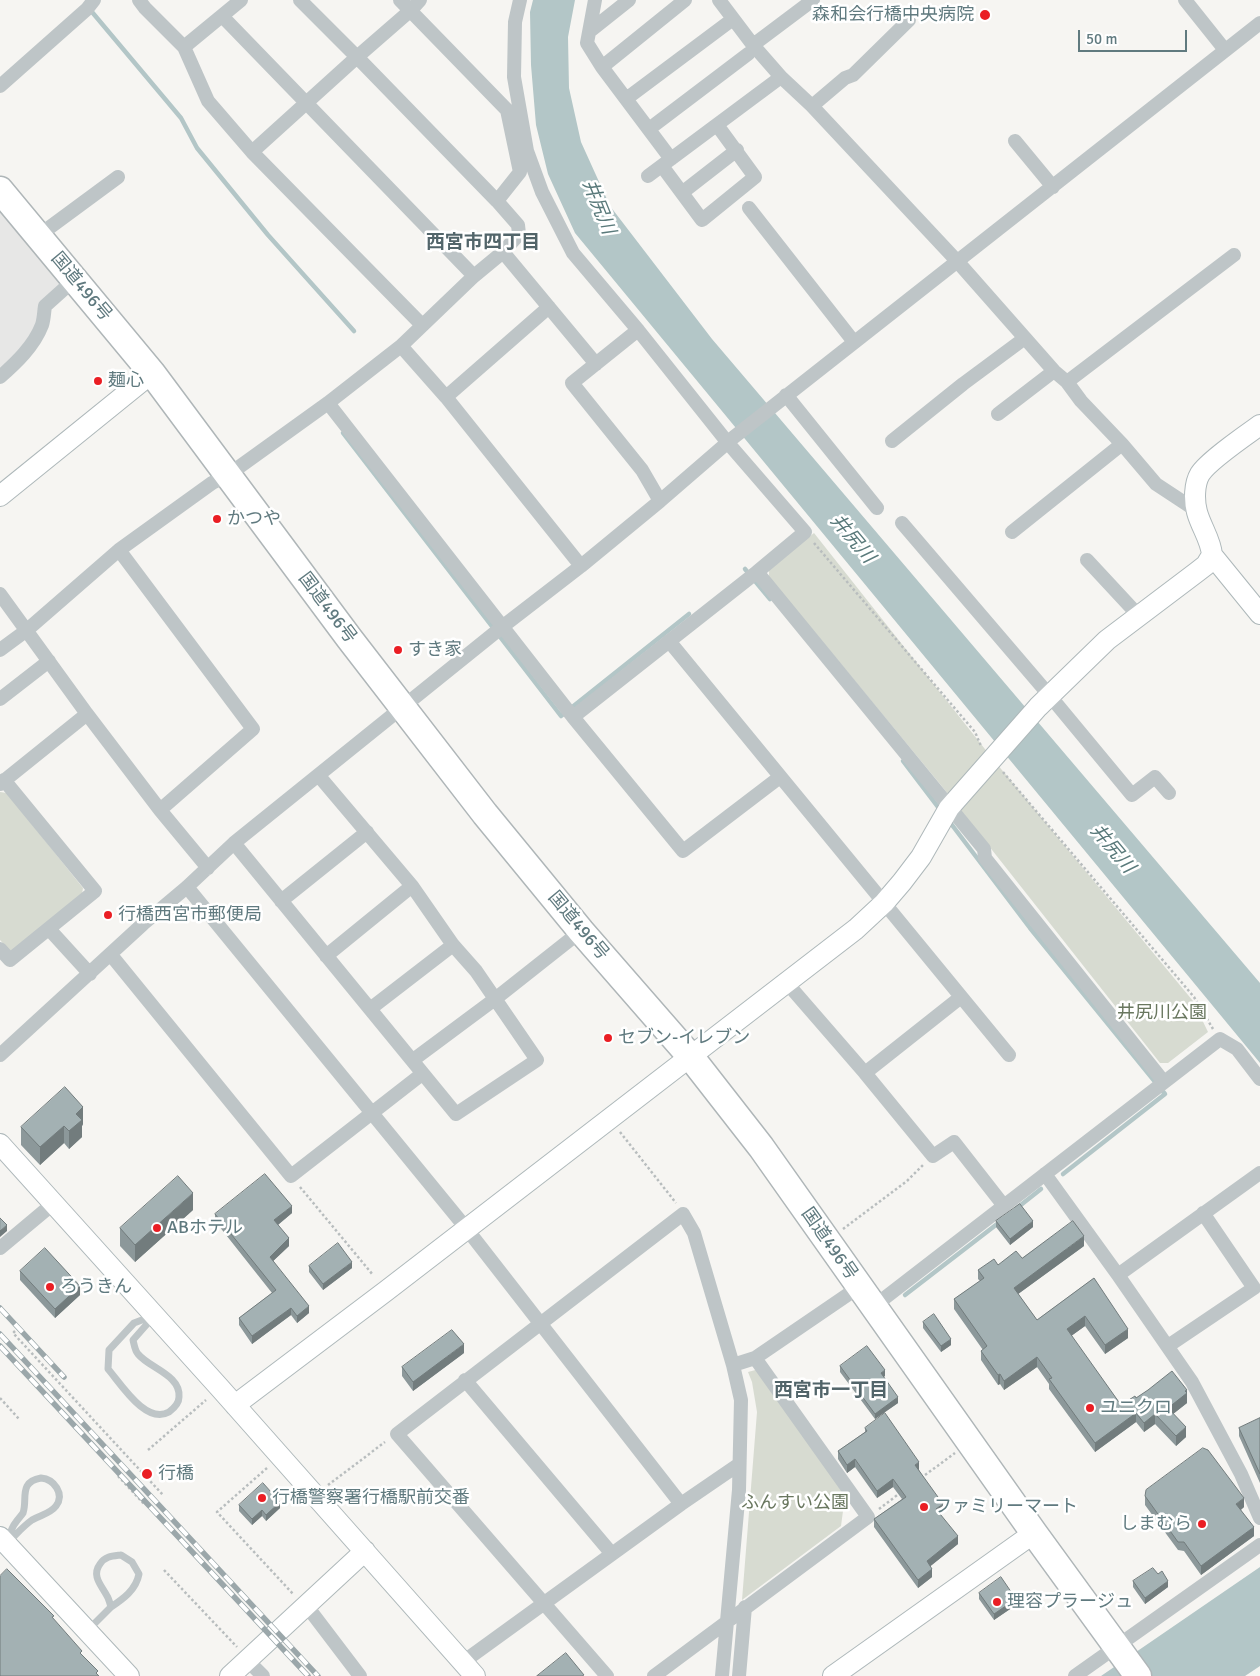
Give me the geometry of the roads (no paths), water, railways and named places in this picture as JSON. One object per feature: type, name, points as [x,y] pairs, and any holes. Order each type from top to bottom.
[{"type":"highway","name":"国道496号","points":[[0,190],[152,373],[349,638],[485,814],[581,930],[690,1056],[761,1147],[1034,1534],[1138,1676]]},
{"type":"street","points":[[0,86],[87,9],[94,0]]},
{"type":"street","points":[[139,0],[184,47],[208,101],[252,152],[422,324]]},
{"type":"street","points":[[184,47],[241,0]]},
{"type":"street","points":[[0,650],[27,630],[119,550],[328,403],[400,346],[474,276],[503,252],[519,234],[518,225],[497,200],[300,0]]},
{"type":"street","points":[[400,0],[416,5],[507,110],[520,172],[497,200]]},
{"type":"street","points":[[520,0],[515,22],[514,77],[527,151],[542,192],[573,253],[731,440],[805,532],[573,717]]},
{"type":"street","points":[[595,0],[587,43],[648,130],[683,192],[702,220],[755,177],[717,125]]},
{"type":"street","points":[[590,31],[629,0]]},
{"type":"street","points":[[602,67],[685,0]]},
{"type":"street","points":[[719,0],[733,19],[751,50],[812,106],[957,261],[1054,371],[1068,382],[1081,401],[1122,444],[1156,484],[1197,511]]},
{"type":"street","points":[[648,130],[813,0]]},
{"type":"street","points":[[1184,0],[1225,50]]},
{"type":"street","points":[[252,152],[416,5]]},
{"type":"street","points":[[222,16],[474,276]]},
{"type":"street","points":[[626,99],[733,19]]},
{"type":"street","points":[[812,106],[845,78],[853,75],[909,20]]},
{"type":"street","points":[[0,1055],[143,924],[188,887],[234,843],[502,627],[581,566],[731,440],[1260,23]]},
{"type":"street","points":[[648,176],[781,78]]},
{"type":"street","points":[[1015,141],[1053,187]]},
{"type":"street","points":[[683,192],[737,150]]},
{"type":"street","points":[[38,236],[118,177]]},
{"type":"street","points":[[749,208],[854,342]]},
{"type":"street","points":[[503,252],[596,364]]},
{"type":"street","points":[[1068,382],[1234,255]]},
{"type":"street","points":[[0,377],[18,362],[30,344],[42,324],[45,306],[74,280]]},
{"type":"street","points":[[446,398],[549,308]]},
{"type":"street","points":[[638,330],[572,383],[642,470],[660,501]]},
{"type":"street","points":[[892,441],[963,384],[1025,338]]},
{"type":"street","points":[[400,346],[446,398],[581,566]]},
{"type":"street","points":[[998,414],[1054,371]]},
{"type":"street","points":[[0,496],[152,373]]},
{"type":"street","points":[[784,398],[877,508]]},
{"type":"street","points":[[328,403],[573,717],[683,851],[780,776]]},
{"type":"street","points":[[235,1405],[856,929],[884,904],[921,857],[949,808],[1044,701],[1107,640],[1206,565],[1212,556],[1212,547],[1197,511],[1196,485],[1200,474],[1210,463],[1260,425]]},
{"type":"street","points":[[1012,532],[1122,444]]},
{"type":"street","points":[[902,523],[1044,701],[1132,796],[1156,777],[1169,793]]},
{"type":"street","points":[[119,550],[253,729],[160,810]]},
{"type":"street","points":[[1212,556],[1260,614]]},
{"type":"street","points":[[1087,560],[1139,616]]},
{"type":"street","points":[[757,572],[984,849],[985,858],[1164,1082]]},
{"type":"street","points":[[0,594],[87,714],[160,810],[208,868]]},
{"type":"street","points":[[669,641],[1009,1055]]},
{"type":"street","points":[[0,699],[49,661]]},
{"type":"street","points":[[0,949],[10,960],[95,891],[2,782],[87,714]]},
{"type":"street","points":[[234,843],[456,1114],[537,1060],[476,971],[453,945],[412,886],[319,776]]},
{"type":"street","points":[[281,901],[367,832]]},
{"type":"street","points":[[326,956],[412,886]]},
{"type":"street","points":[[188,887],[466,1228],[681,1504]]},
{"type":"street","points":[[50,929],[90,974]]},
{"type":"street","points":[[413,1060],[495,999],[581,930]]},
{"type":"street","points":[[370,1009],[453,945]]},
{"type":"street","points":[[111,955],[291,1176],[422,1074]]},
{"type":"street","points":[[786,982],[865,1073],[933,1156],[954,1142],[1004,1206]]},
{"type":"street","points":[[865,1073],[961,997]]},
{"type":"street","points":[[733,1365],[756,1358],[866,1296],[1004,1206],[1220,1039],[1237,1049],[1260,1079]]},
{"type":"street","points":[[0,1144],[469,1669],[544,1604],[738,1465]]},
{"type":"street","points":[[1118,1275],[1260,1173]]},
{"type":"street","points":[[1045,1174],[1192,1382],[1228,1448],[1260,1518]]},
{"type":"street","points":[[0,1248],[54,1203]]},
{"type":"street","points":[[1168,1346],[1254,1288],[1203,1213]]},
{"type":"street","points":[[607,1676],[397,1434],[683,1214],[694,1233],[733,1365],[741,1400],[738,1465],[739,1490],[722,1676]]},
{"type":"street","points":[[654,1676],[868,1517],[756,1358]]},
{"type":"street","points":[[465,1380],[612,1554]]},
{"type":"street","points":[[834,1676],[1034,1534]]},
{"type":"street","points":[[2,1545],[129,1676]]},
{"type":"street","points":[[1075,1676],[1119,1650],[1260,1545]]},
{"type":"street","points":[[230,1676],[242,1654],[301,1601],[365,1552]]},
{"type":"street","points":[[301,1601],[360,1676]]},
{"type":"street","points":[[739,1676],[745,1607]]},
{"type":"street","points":[[242,1654],[263,1676]]},
{"type":"lane","points":[[154,1315],[133,1340],[136,1354],[168,1376],[176,1384],[179,1396],[177,1404],[170,1412],[161,1415],[152,1415],[142,1408],[108,1369],[109,1350],[134,1323],[154,1315]]},
{"type":"lane","points":[[41,1478],[51,1481],[58,1490],[59,1495],[55,1506],[48,1512],[30,1521],[2,1545],[24,1510],[24,1495],[28,1485],[41,1478]]},
{"type":"lane","points":[[87,1631],[135,1587],[139,1574],[132,1562],[121,1555],[110,1556],[103,1560],[98,1566],[96,1573],[99,1583],[108,1597],[111,1608]]},
{"type":"water","name":"井尻川","points":[[533,0],[575,0],[568,37],[569,88],[581,142],[610,206],[712,339],[1260,983],[1260,1063],[575,233],[548,174],[536,125],[531,65],[530,12]]},
{"type":"water","points":[[1260,1567],[1260,1666],[1245,1676],[1101,1676]]},
{"type":"waterway","points":[[92,12],[181,118],[197,148],[268,235],[354,331]]},
{"type":"waterway","points":[[343,433],[561,716],[689,614]]},
{"type":"waterway","points":[[745,569],[770,599]]},
{"type":"waterway","points":[[903,761],[941,811]]},
{"type":"waterway","points":[[949,821],[1030,928],[1165,1094],[1063,1174]]},
{"type":"waterway","points":[[1017,1208],[1041,1189]]},
{"type":"waterway","points":[[905,1295],[1001,1221]]},
{"type":"railway","points":[[0,1308],[64,1377]]},
{"type":"railway","points":[[0,1334],[318,1676]]},
{"type":"railway","points":[[0,1346],[308,1676]]},
{"type":"place","name":"森和会行橋中央病院","points":[[985,15]]},
{"type":"place","name":"麺心","points":[[98,381]]},
{"type":"place","name":"かつや","points":[[217,519]]},
{"type":"place","name":"すき家","points":[[398,650]]},
{"type":"place","name":"行橋西宮市郵便局","points":[[108,915]]},
{"type":"place","name":"セブン-イレブン","points":[[608,1038]]},
{"type":"place","name":"ABホテル","points":[[157,1228]]},
{"type":"place","name":"ろうきん","points":[[50,1287]]},
{"type":"place","name":"ユニクロ","points":[[1090,1408]]},
{"type":"place","name":"行橋","points":[[147,1474]]},
{"type":"place","name":"行橋警察署行橋駅前交番","points":[[262,1498]]},
{"type":"place","name":"ファミリーマート","points":[[924,1507]]},
{"type":"place","name":"しまむら","points":[[1202,1524]]},
{"type":"place","name":"理容プラージュ","points":[[997,1602]]},
{"type":"district","name":"西宮市四丁目","points":[[483,243]]},
{"type":"district","name":"西宮市一丁目","points":[[831,1391]]},
{"type":"park label","name":"井尻川公園","points":[[1162,1013]]},
{"type":"park label","name":"ふんすい公園","points":[[795,1503]]}]
